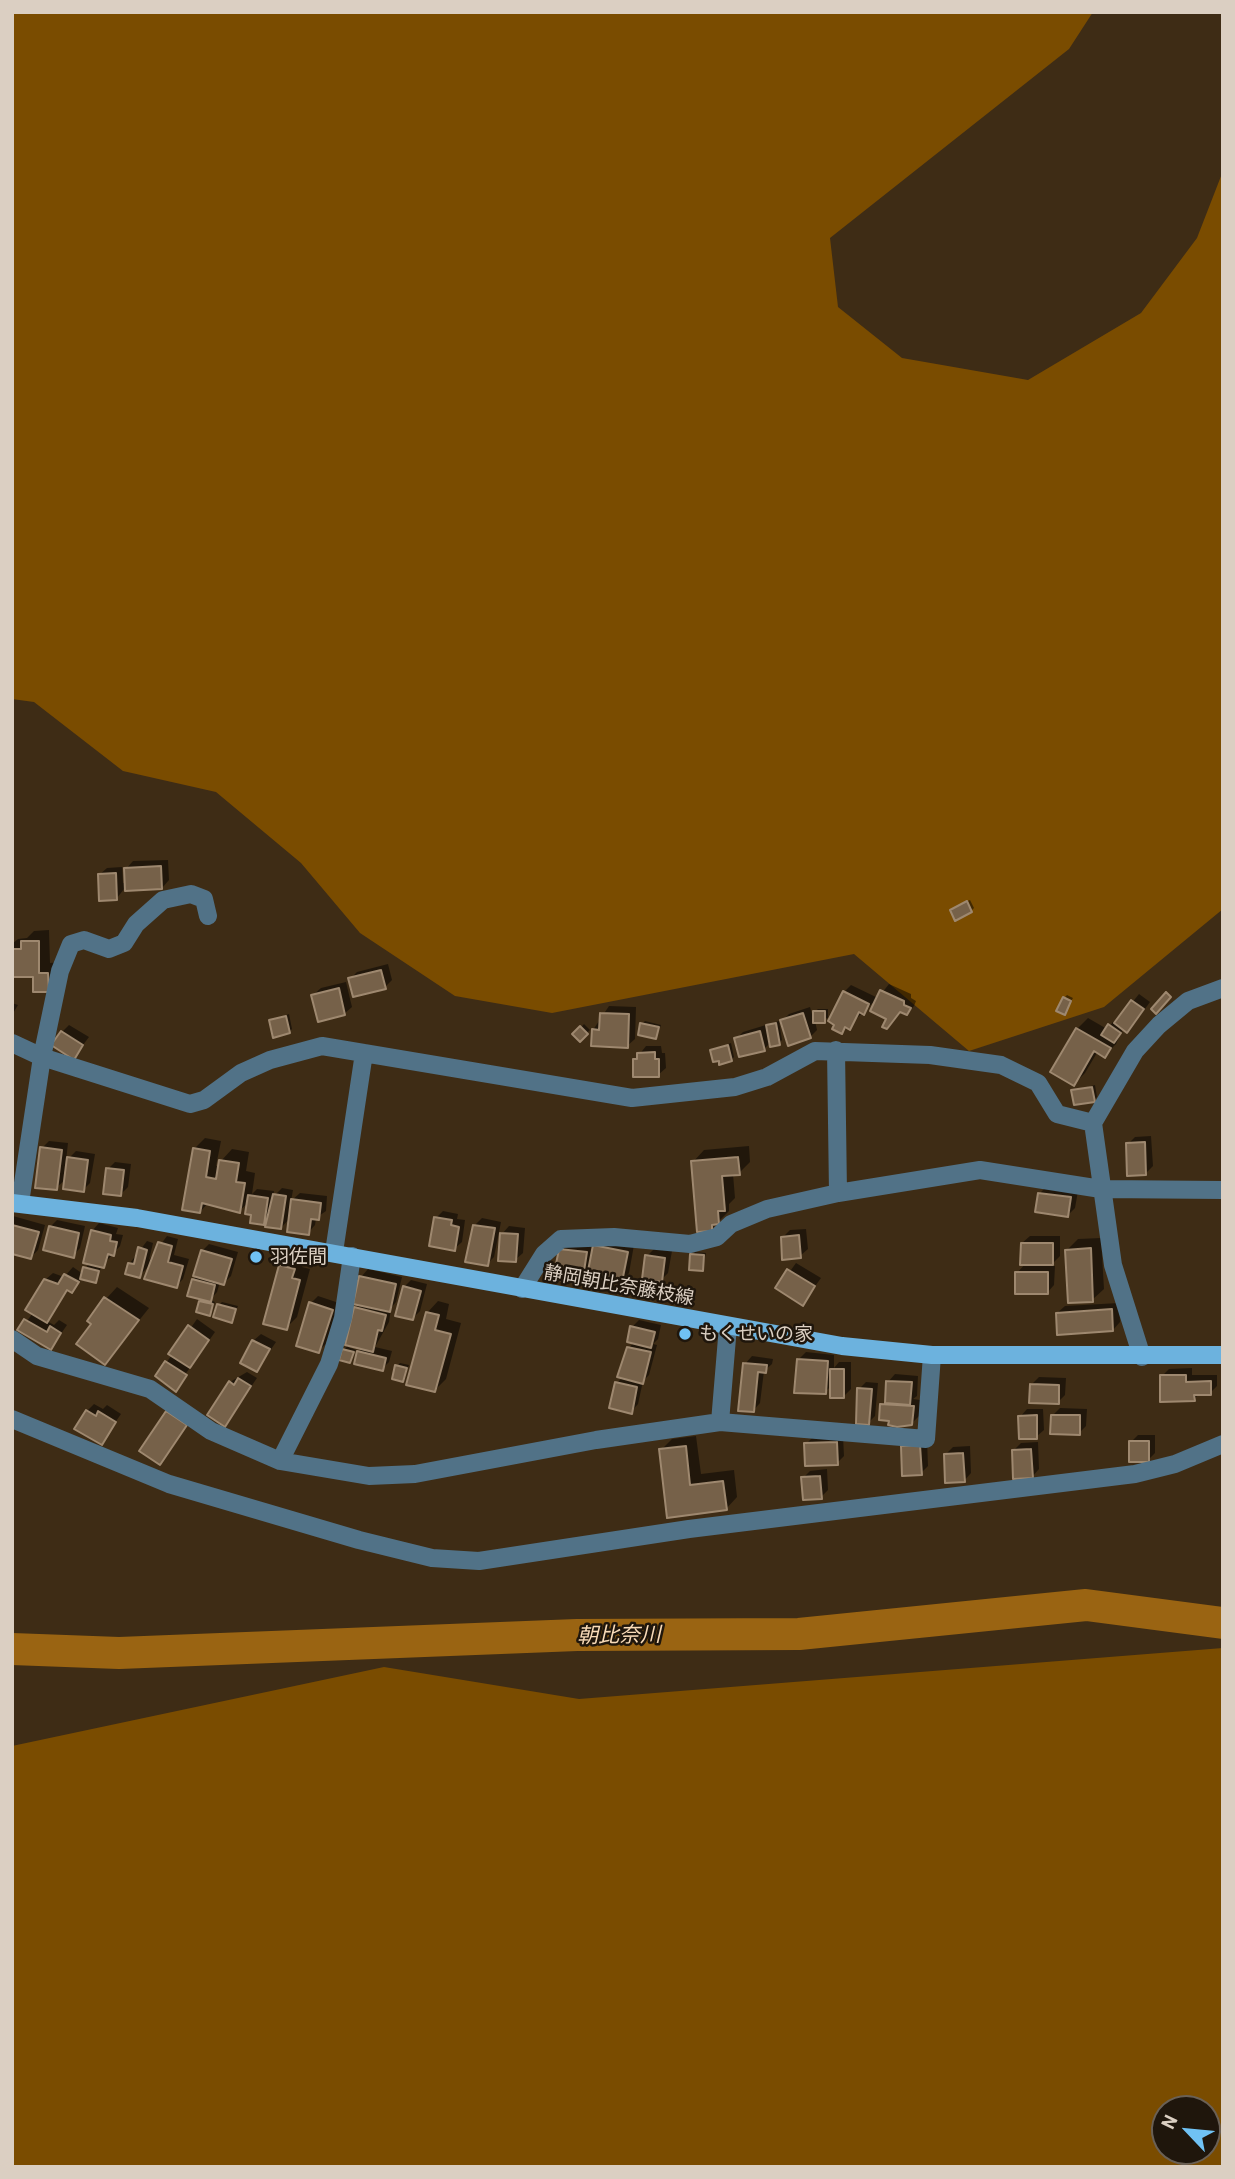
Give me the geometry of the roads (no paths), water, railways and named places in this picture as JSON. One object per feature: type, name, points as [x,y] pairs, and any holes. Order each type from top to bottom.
[{"type":"main road","name":"静岡朝比奈藤枝線","points":[[16,1203],[136,1218],[334,1252],[522,1289],[842,1346],[932,1355],[1223,1355]]},
{"type":"street","points":[[16,1203],[60,971],[71,944],[84,940],[109,949],[117,946],[124,943],[136,924],[163,900],[191,894],[204,900],[208,916]]},
{"type":"street","points":[[1142,1357],[1114,1265],[1093,1123],[1135,1051],[1159,1025],[1188,1002],[1223,988]]},
{"type":"street","points":[[12,1043],[42,1057],[190,1104],[204,1100],[241,1073],[299,1050],[322,1046],[632,1098],[735,1087],[767,1077],[815,1051],[930,1055],[1001,1065],[1038,1083],[1057,1114],[1093,1123]]},
{"type":"street","points":[[836,1050],[838,1193]]},
{"type":"street","points":[[334,1252],[364,1053]]},
{"type":"street","points":[[522,1289],[544,1254],[561,1238],[614,1237],[690,1244],[716,1237],[732,1224],[767,1209],[838,1193],[980,1170],[1101,1189],[1223,1190]]},
{"type":"street","points":[[280,1461],[329,1364],[343,1318],[352,1256]]},
{"type":"street","points":[[720,1422],[728,1326]]},
{"type":"street","points":[[12,1339],[37,1356],[149,1389],[211,1431],[280,1461],[369,1476],[415,1474],[596,1440],[720,1422],[926,1438],[932,1355]]},
{"type":"street","points":[[12,1419],[118,1465],[181,1488],[359,1540],[432,1558],[479,1561],[689,1529],[1135,1474],[1175,1464],[1223,1444]]},
{"type":"waterway","name":"朝比奈川","points":[[12,1649],[119,1653],[577,1635],[799,1634],[1086,1605],[1223,1623]]},
{"type":"place","name":"羽佐間","points":[[256,1257]]},
{"type":"place","name":"もくせいの家","points":[[685,1334]]}]
